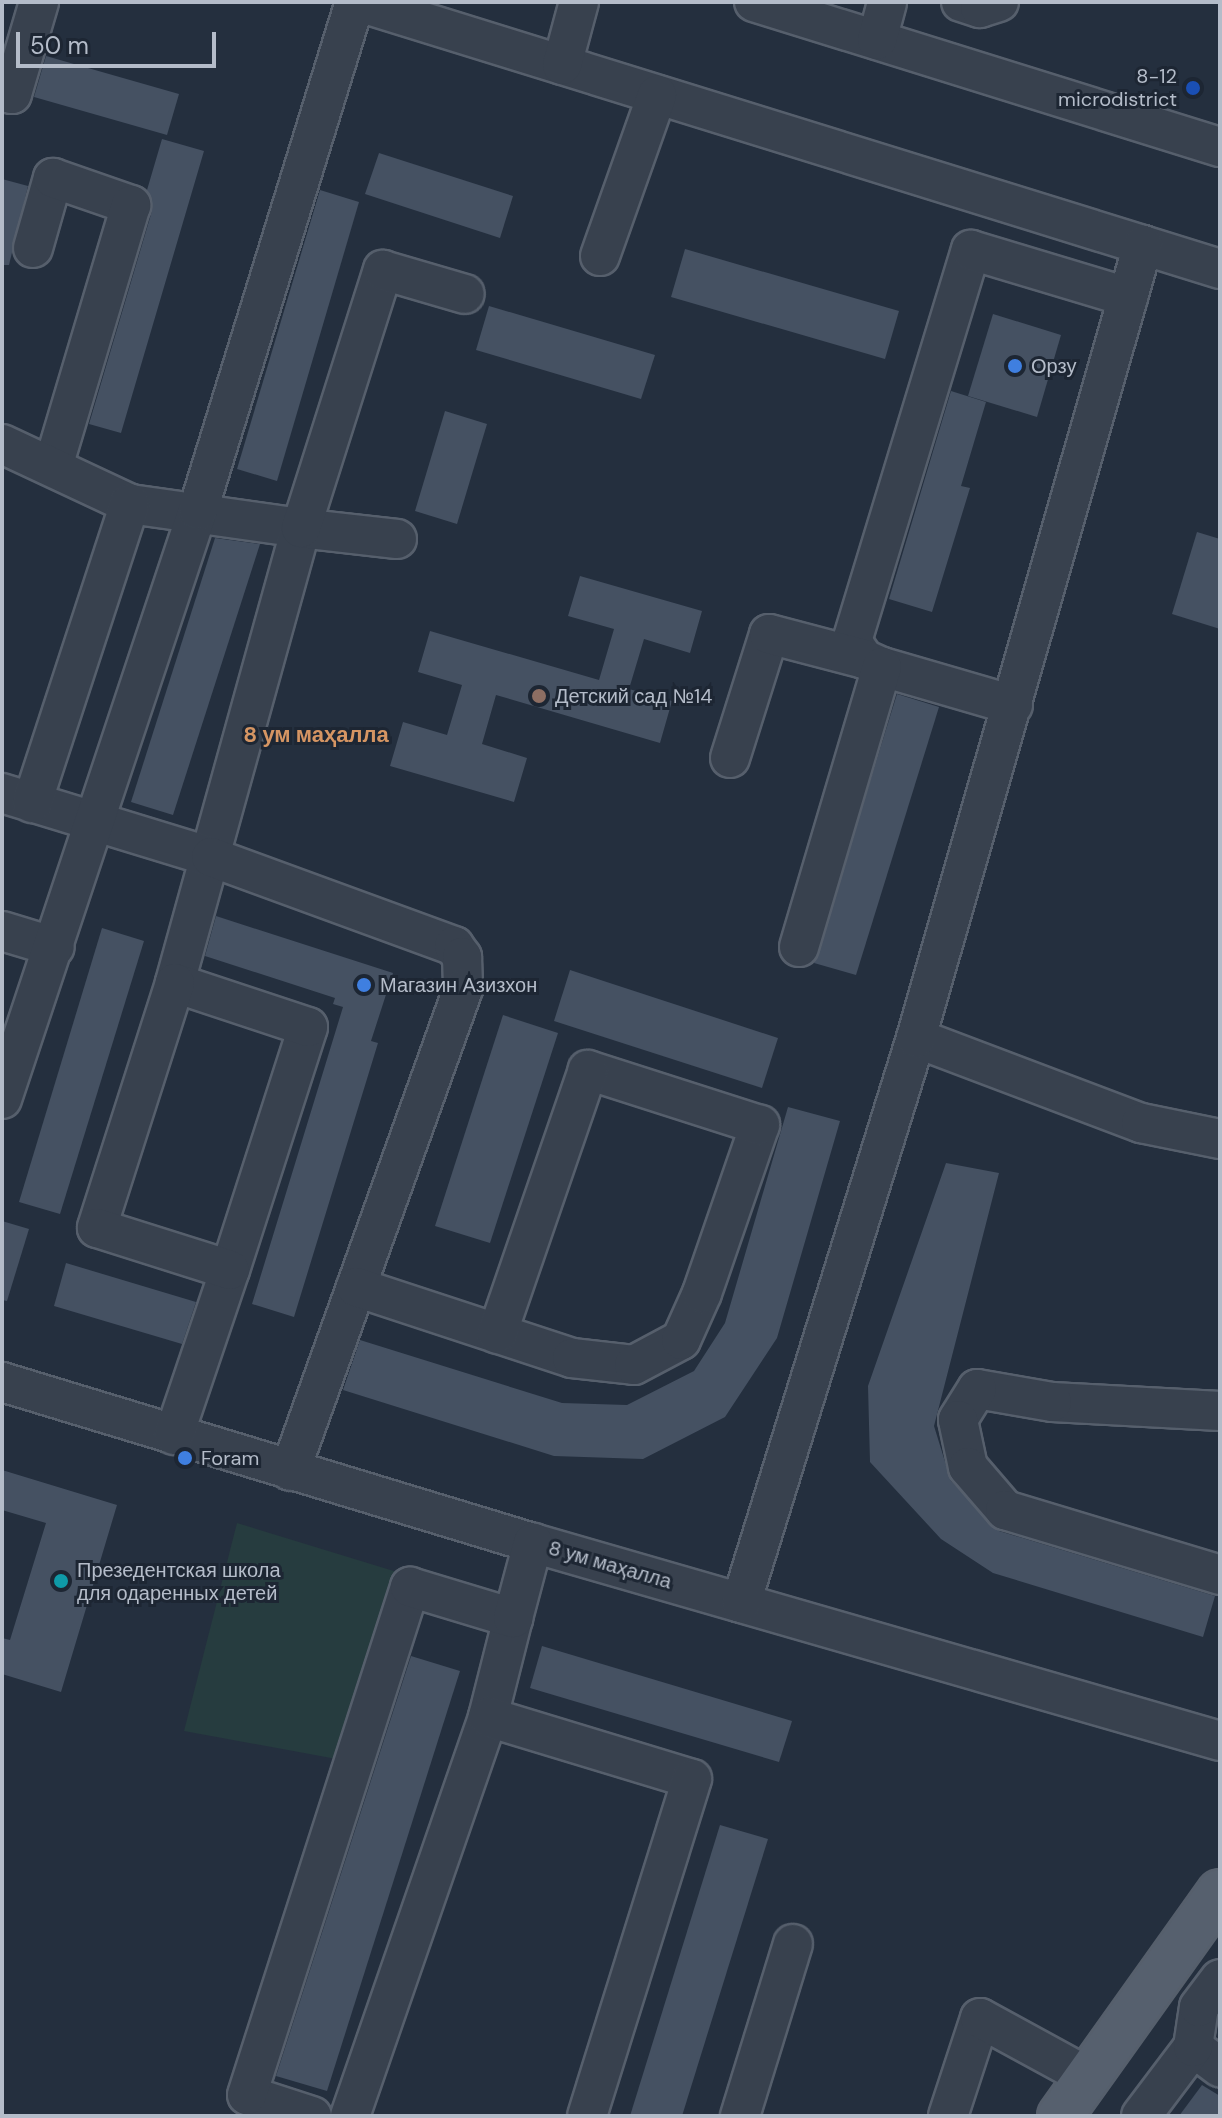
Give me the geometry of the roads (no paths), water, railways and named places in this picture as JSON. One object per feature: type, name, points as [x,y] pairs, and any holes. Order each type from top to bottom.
[{"type":"main road","points":[[1060,2116],[1220,1892]]},
{"type":"street","points":[[2,92],[12,94],[39,2]]},
{"type":"street","points":[[2,1099],[198,510],[357,2],[1220,269]]},
{"type":"street","points":[[562,65],[579,2]]},
{"type":"street","points":[[754,2],[1220,147]]},
{"type":"street","points":[[877,40],[887,2]]},
{"type":"street","points":[[961,2],[980,8],[999,2]]},
{"type":"street","points":[[600,256],[657,95]]},
{"type":"street","points":[[33,248],[53,178],[131,205],[53,467]]},
{"type":"street","points":[[873,663],[852,641],[971,250],[983,195]]},
{"type":"street","points":[[741,1603],[916,1038],[1143,245]]},
{"type":"street","points":[[971,250],[1128,297]]},
{"type":"street","points":[[230,1270],[97,1228],[175,983],[301,528],[383,270],[465,294]]},
{"type":"street","points":[[2,444],[130,504],[198,510],[301,528],[397,539]]},
{"type":"street","points":[[130,504],[17,798],[211,857],[454,946],[462,957],[463,989],[290,1471]]},
{"type":"street","points":[[730,758],[769,634],[1013,705]]},
{"type":"street","points":[[799,947],[873,663]]},
{"type":"street","points":[[2,931],[55,947]]},
{"type":"street","points":[[174,1435],[308,1027],[175,983]]},
{"type":"street","points":[[916,1038],[1141,1123],[1220,1139]]},
{"type":"street","points":[[356,1287],[497,1334],[572,1358],[634,1365],[681,1340],[702,1293],[760,1125],[588,1070],[497,1334]]},
{"type":"street","name":"8 ум маҳалла","points":[[2,1382],[533,1543],[1220,1741]]},
{"type":"street","points":[[1220,1411],[1052,1402],[977,1389],[958,1420],[968,1467],[1005,1510],[1220,1575]]},
{"type":"street","points":[[350,2116],[488,1717],[533,1543]]},
{"type":"street","points":[[312,2116],[244,2105],[410,1587],[513,1618]]},
{"type":"street","points":[[488,1717],[692,1779],[587,2116]]},
{"type":"street","points":[[740,2116],[793,1944]]},
{"type":"street","points":[[1141,2116],[1206,2057],[1199,2007],[1220,1979]]},
{"type":"street","points":[[948,2116],[980,2018],[1088,2077]]},
{"type":"place","name":"8-12 microdistrict","points":[[1193,88]]},
{"type":"place","name":"Орзу","points":[[1015,366]]},
{"type":"place","name":"Детский сад №14","points":[[539,696]]},
{"type":"place","name":"Магазин Азизхон","points":[[364,985]]},
{"type":"place","name":"Foram","points":[[185,1458]]},
{"type":"place","name":"Презедентская школа для одаренных детей","points":[[61,1581]]},
{"type":"district","name":"8 ум маҳалла","points":[[316,735]]}]
